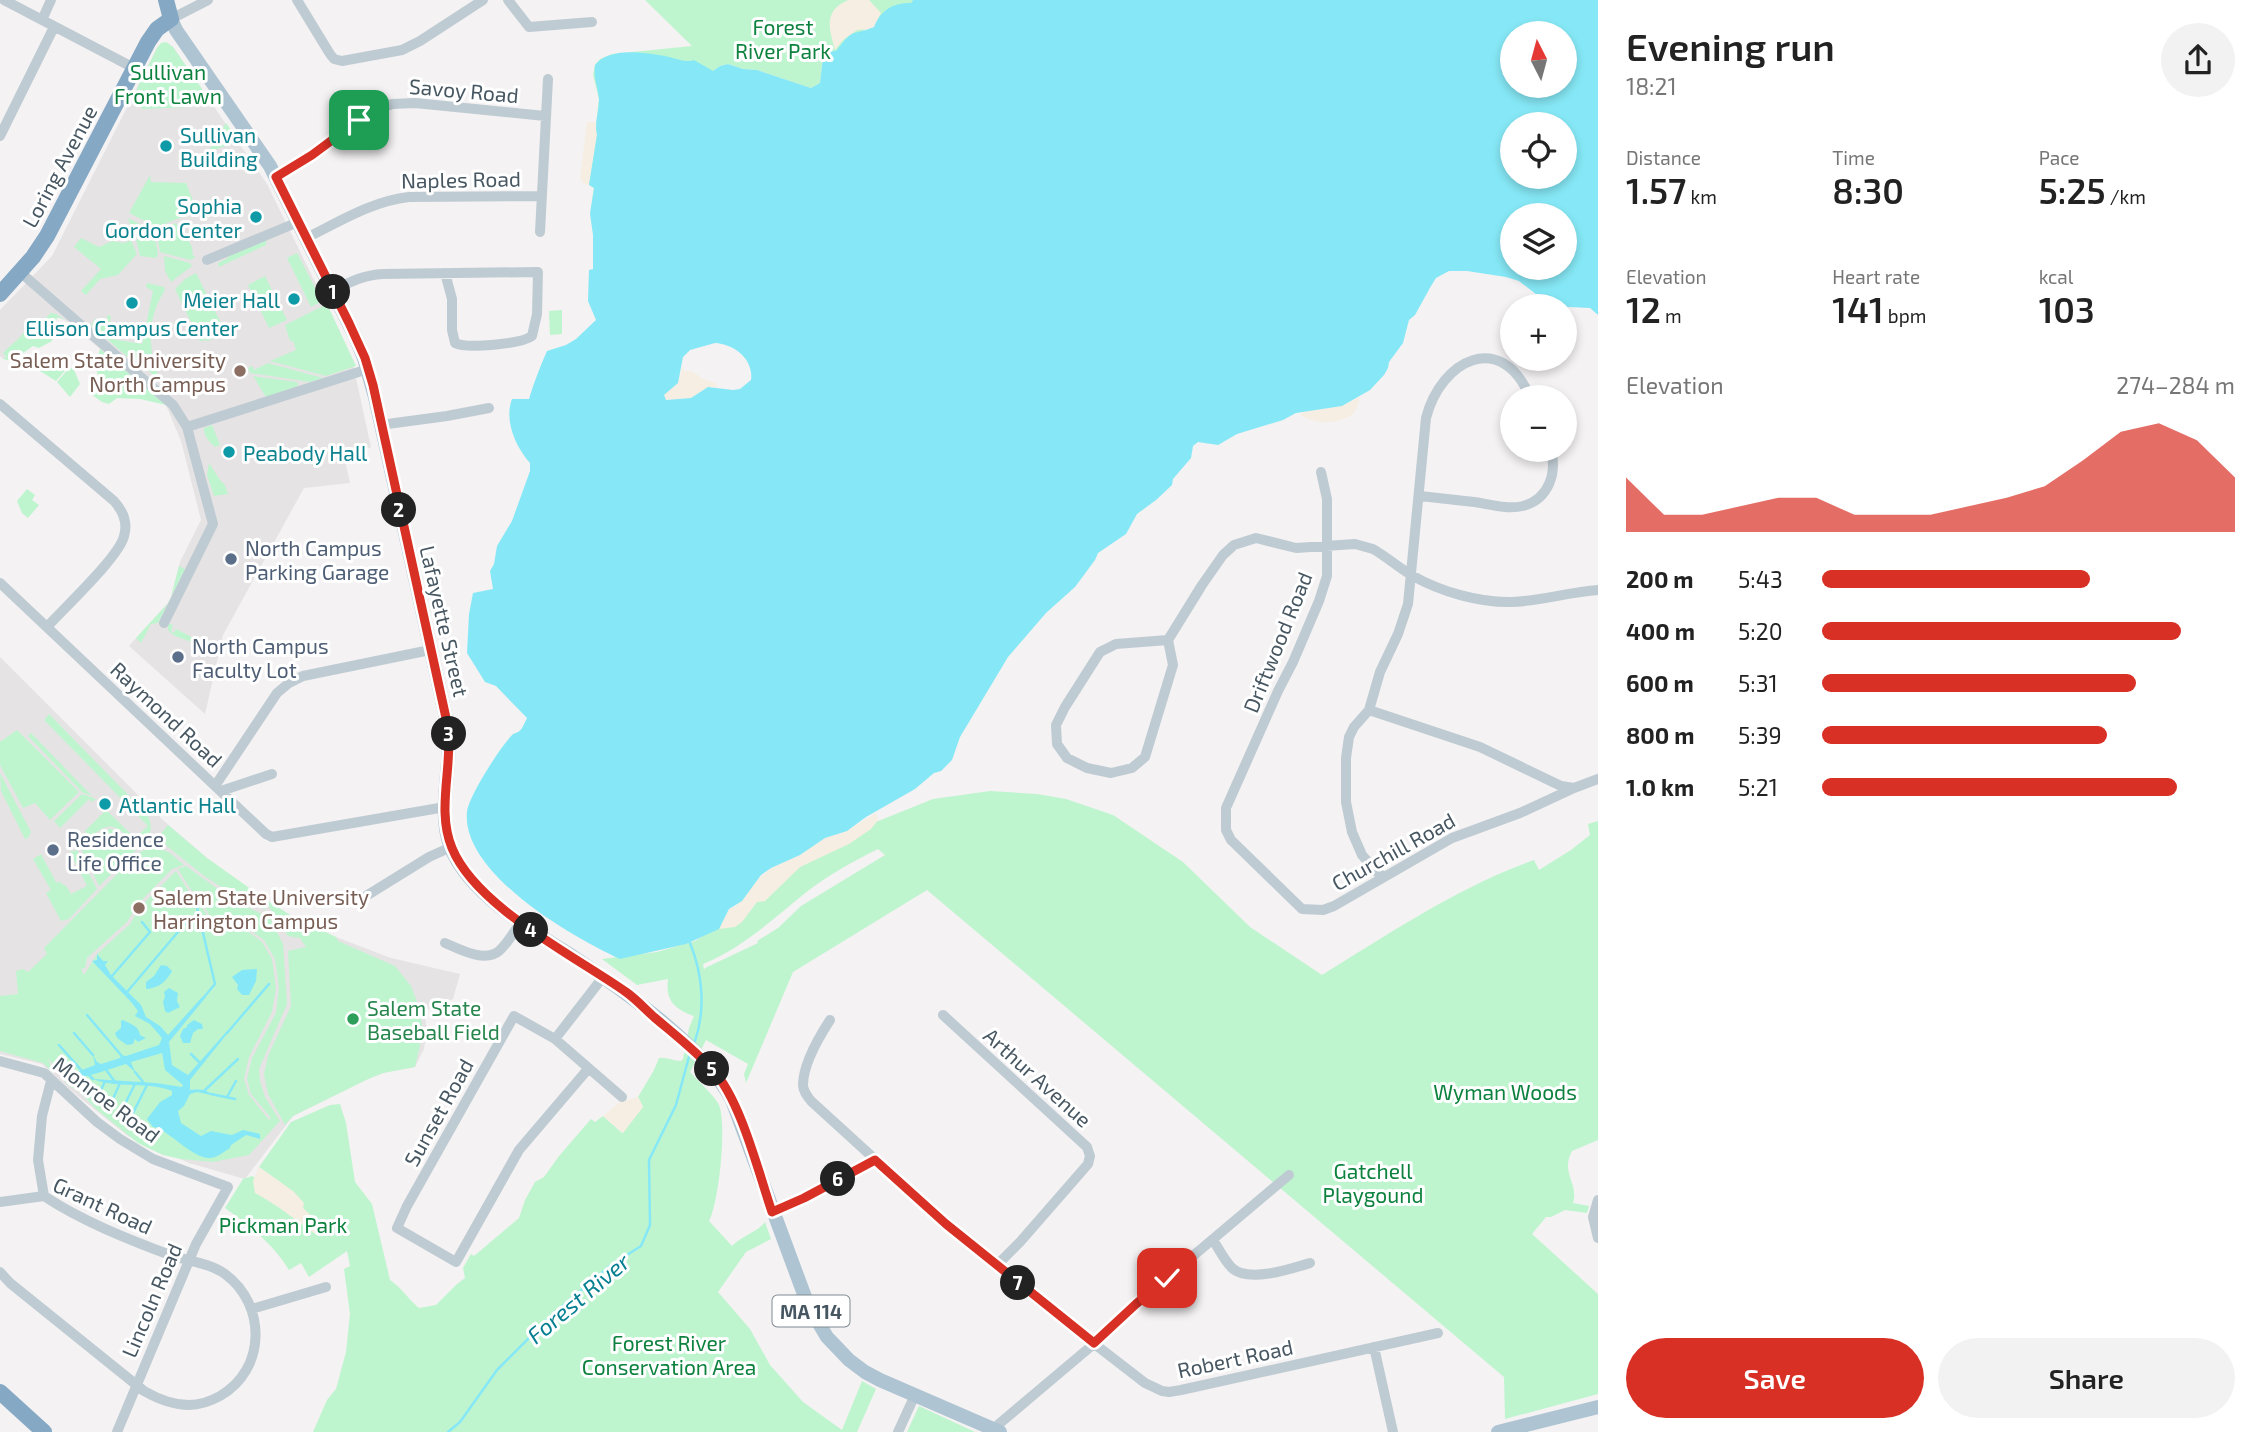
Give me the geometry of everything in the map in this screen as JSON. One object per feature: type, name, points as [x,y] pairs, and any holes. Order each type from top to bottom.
[{"type":"highway","name":"Lafayette Street","points":[[166,0],[171,19]]},
{"type":"highway","name":"Loring Avenue","points":[[0,294],[47,236],[134,68],[157,29],[171,19]]},
{"type":"highway","points":[[0,1392],[38,1430]]},
{"type":"main road","name":"Lafayette Street","points":[[171,19],[276,177],[349,323],[368,369],[449,738],[445,807],[451,847],[465,870],[520,923],[629,994],[701,1058],[724,1084],[733,1100],[808,1305],[827,1337],[865,1372],[997,1430]]},
{"type":"main road","points":[[1498,1432],[1598,1407]]},
{"type":"street","points":[[4,0],[134,68]]},
{"type":"street","points":[[41,20],[51,0]]},
{"type":"street","points":[[171,19],[208,0]]},
{"type":"street","points":[[297,0],[330,54],[338,61],[392,53],[411,47],[465,5],[483,0]]},
{"type":"street","points":[[508,0],[529,27],[592,22]]},
{"type":"street","points":[[0,136],[54,27]]},
{"type":"street","points":[[540,232],[548,79]]},
{"type":"street","name":"Savoy Road","points":[[276,177],[312,155],[370,112],[392,104],[415,103],[545,116]]},
{"type":"street","name":"Naples Road","points":[[306,238],[373,205],[390,200],[409,197],[541,196]]},
{"type":"street","points":[[207,260],[298,222]]},
{"type":"street","points":[[20,272],[173,405],[187,426],[213,524],[164,622]]},
{"type":"street","points":[[332,291],[365,275],[445,273],[538,272],[537,314],[532,336],[522,341],[465,346],[455,343],[452,330],[452,299],[445,273]]},
{"type":"street","points":[[1384,877],[1369,865],[1356,845],[1346,802],[1346,758],[1349,737],[1368,710],[1380,672],[1403,621],[1412,575],[1426,418],[1434,395],[1448,375],[1473,360],[1496,360],[1511,367],[1524,385]]},
{"type":"street","points":[[187,426],[368,369]]},
{"type":"street","points":[[0,404],[112,499],[124,517],[125,535],[117,552],[47,627]]},
{"type":"street","points":[[380,425],[489,408]]},
{"type":"street","points":[[1420,496],[1498,506],[1524,506],[1539,496],[1551,482],[1554,473],[1553,462]]},
{"type":"street","name":"Driftwood Road","points":[[1225,820],[1226,808],[1319,601],[1327,576],[1327,499],[1321,472]]},
{"type":"street","points":[[1168,640],[1116,644],[1100,652],[1056,725],[1058,744],[1068,758],[1087,768],[1111,774],[1132,768],[1144,757],[1173,665],[1168,640],[1223,555],[1234,545],[1256,538],[1296,548],[1355,544],[1373,548],[1412,575],[1455,592],[1510,602],[1598,590]]},
{"type":"street","name":"Raymond Road","points":[[0,583],[266,834],[272,837],[445,807]]},
{"type":"street","points":[[218,788],[277,693],[289,683],[303,676],[430,650]]},
{"type":"street","points":[[1368,710],[1480,747],[1552,783],[1574,788]]},
{"type":"street","points":[[218,788],[272,774]]},
{"type":"street","name":"Churchill Road","points":[[1225,820],[1231,840],[1302,909],[1323,910],[1464,832],[1520,813],[1598,779]]},
{"type":"street","points":[[366,896],[429,857],[451,847]]},
{"type":"street","points":[[445,943],[471,953],[493,954],[500,950],[520,923]]},
{"type":"street","points":[[604,977],[555,1039],[622,1097]]},
{"type":"street","name":"Arthur Avenue","points":[[943,1016],[1087,1147],[1090,1156],[1088,1164],[1059,1199],[996,1266]]},
{"type":"street","name":"Sunset Road","points":[[555,1039],[515,1017],[397,1228],[456,1262],[519,1150],[589,1069]]},
{"type":"street","name":"Robert Road","points":[[830,1020],[809,1060],[803,1085],[805,1093],[825,1116],[996,1266],[1146,1382],[1169,1392],[1438,1333]]},
{"type":"street","name":"Monroe Road","points":[[0,1062],[44,1073],[97,1122],[133,1148],[171,1167],[228,1187]]},
{"type":"street","points":[[44,1196],[38,1160],[42,1116],[51,1081]]},
{"type":"street","points":[[772,1212],[875,1160]]},
{"type":"street","points":[[997,1430],[1136,1304],[1289,1175]]},
{"type":"street","name":"Lincoln Road","points":[[117,1432],[196,1244],[228,1187]]},
{"type":"street","name":"Grant Road","points":[[0,1202],[44,1196],[65,1210],[143,1245],[225,1274],[252,1309]]},
{"type":"street","points":[[1598,1200],[1593,1217],[1598,1238]]},
{"type":"street","points":[[1213,1240],[1232,1268],[1241,1273],[1258,1275],[1310,1263]]},
{"type":"street","points":[[0,1272],[10,1283],[157,1399],[191,1406],[225,1393],[237,1382],[257,1341],[252,1309],[326,1287]]},
{"type":"street","points":[[1374,1348],[1393,1432]]},
{"type":"street","points":[[898,1432],[915,1395]]},
{"type":"shaded area","name":"Salem State University North Campus","points":[[162,43],[173,47],[267,184],[353,364],[371,447],[345,460],[350,483],[304,488],[223,635],[205,714],[129,646],[170,601],[180,562],[201,520],[181,441],[166,405],[59,317],[18,343],[3,359],[0,356],[0,310],[52,256],[157,48]]},
{"type":"shaded area","name":"Salem State University Harrington Campus","points":[[0,657],[164,821],[207,858],[251,890],[295,918],[336,937],[391,958],[460,974],[453,999],[424,1011],[427,1029],[424,1049],[415,1067],[383,1073],[293,1116],[245,1179],[189,1163],[128,1136],[42,1064],[0,1054]]},
{"type":"green space","name":"Forest River Park","points":[[645,0],[913,0],[911,3],[898,5],[837,50],[827,53],[823,57],[820,83],[811,88],[757,70],[728,64],[720,66],[615,143],[590,214],[594,188],[589,185],[599,99],[593,75],[595,65],[600,59],[612,54],[692,46]]},
{"type":"green space","name":"Sullivan Front Lawn","points":[[166,42],[173,47],[207,96],[190,107],[143,109],[133,97],[157,48]]},
{"type":"green space","points":[[226,123],[239,141],[208,152]]},
{"type":"green space","points":[[150,175],[151,182],[186,183],[197,211],[157,227],[129,213]]},
{"type":"green space","points":[[128,218],[149,229],[150,231],[134,236]]},
{"type":"green space","points":[[176,223],[179,229],[182,228],[192,247],[193,256],[196,257],[190,260],[160,252],[157,237],[159,229]]},
{"type":"green space","points":[[151,236],[155,238],[158,254],[156,258],[140,256],[136,240]]},
{"type":"green space","points":[[274,237],[266,241],[266,245],[219,267],[218,263],[228,258],[228,255]]},
{"type":"green space","points":[[81,238],[99,247],[112,241],[124,243],[131,240],[137,254],[118,275],[100,279],[86,295],[81,291],[101,269],[74,247]]},
{"type":"green space","points":[[297,253],[322,301],[311,307],[287,258]]},
{"type":"green space","points":[[164,256],[190,263],[192,266],[171,282],[165,271]]},
{"type":"green space","points":[[196,273],[225,331],[219,336],[215,331],[217,337],[213,339],[209,333],[211,340],[206,341],[203,336],[204,341],[200,341],[175,289]]},
{"type":"green space","points":[[265,276],[287,320],[269,328],[248,285]]},
{"type":"green space","points":[[147,283],[164,287],[165,290],[155,312],[151,335],[153,358],[160,381],[145,364],[141,365],[143,362],[130,359],[91,325],[96,318],[99,324],[108,322],[107,315],[111,316],[107,338],[142,344],[153,291],[146,287]]},
{"type":"green space","points":[[327,304],[356,366],[326,376],[270,361],[296,350],[285,325]]},
{"type":"green space","points":[[562,310],[562,334],[550,335],[549,311]]},
{"type":"green space","points":[[51,313],[65,320],[57,317],[52,341],[39,348],[33,346],[23,353],[17,362],[3,359],[6,356],[3,353],[26,329],[39,324]]},
{"type":"green space","points":[[100,349],[166,405],[140,399],[117,398],[109,404],[91,394],[99,379],[95,365]]},
{"type":"green space","points":[[49,359],[69,366],[56,381],[40,371]]},
{"type":"green space","points":[[268,363],[323,378],[310,382],[250,373],[248,368],[252,366],[254,370]]},
{"type":"green space","points":[[70,367],[80,384],[70,397],[57,382]]},
{"type":"green space","points":[[253,376],[297,382],[298,386],[266,397]]},
{"type":"green space","points":[[212,425],[220,445],[215,447],[204,431],[204,428]]},
{"type":"green space","points":[[209,463],[224,483],[228,494],[214,496],[207,475]]},
{"type":"green space","points":[[27,489],[35,495],[32,500],[39,505],[28,518],[22,513],[17,501]]},
{"type":"green space","points":[[179,566],[185,569],[171,597]]},
{"type":"green space","points":[[168,603],[158,623],[151,624],[141,643],[136,638]]},
{"type":"green space","points":[[168,623],[173,625],[171,631],[174,633],[176,629],[211,647],[205,651],[197,644],[177,637],[168,630]]},
{"type":"green space","points":[[49,714],[146,813],[151,828],[146,840],[138,848],[120,830],[110,826],[89,839],[85,831],[104,812],[100,807],[102,806],[135,838],[148,826],[44,720]]},
{"type":"green space","points":[[17,730],[79,792],[50,820],[35,803],[23,808],[0,765],[0,742]]},
{"type":"green space","points":[[31,733],[92,796],[82,792],[28,736]]},
{"type":"green space","points":[[0,773],[31,832],[28,838],[25,839],[1,791]]},
{"type":"green space","points":[[990,791],[1037,794],[1066,799],[1113,815],[1183,862],[1250,927],[1322,975],[1399,927],[1479,883],[1534,860],[1539,870],[1590,835],[1588,824],[1598,821],[1598,1140],[1572,1151],[1568,1166],[1574,1190],[1573,1203],[1589,1206],[1587,1213],[1565,1210],[1546,1217],[1532,1234],[1598,1294],[1598,1394],[1505,1419],[1504,1377],[927,890],[793,972],[746,1083],[744,1074],[748,1064],[706,1040],[690,1072],[717,1101],[721,1115],[721,1163],[716,1198],[709,1221],[732,1246],[765,1222],[771,1239],[746,1252],[718,1292],[750,1329],[770,1365],[803,1402],[842,1430],[862,1381],[876,1389],[857,1432],[313,1432],[327,1400],[336,1389],[346,1352],[350,1314],[344,1269],[350,1266],[347,1251],[309,1277],[301,1263],[289,1270],[260,1236],[225,1208],[243,1179],[252,1176],[293,1197],[294,1192],[259,1167],[291,1122],[330,1105],[340,1104],[346,1123],[355,1182],[372,1204],[390,1280],[419,1308],[436,1305],[465,1278],[463,1268],[471,1254],[474,1256],[519,1218],[535,1182],[544,1177],[591,1119],[595,1122],[603,1116],[622,1133],[643,1107],[638,1097],[659,1058],[683,1059],[694,1016],[681,1010],[670,999],[668,979],[637,985],[602,959],[657,952],[695,941],[767,895],[820,850],[846,834],[933,799]],"holes":[[[878,849],[885,855],[801,906],[778,928],[757,941],[758,943],[704,970],[703,964],[745,941],[825,879]]]},
{"type":"green space","points":[[82,794],[96,799],[92,802],[89,799],[60,828],[54,821]]},
{"type":"green space","points":[[168,825],[207,858],[259,895],[266,910],[236,897],[168,847],[160,835]]},
{"type":"green space","points":[[112,829],[136,850],[99,886],[81,848],[100,833]]},
{"type":"green space","points":[[155,846],[170,853],[184,865],[172,869],[138,904],[127,922],[87,958],[85,968],[81,969],[84,975],[97,954],[130,924],[140,907],[176,871],[198,900],[216,931],[246,930],[262,942],[272,959],[276,988],[272,1012],[249,1057],[244,1079],[249,1095],[269,1120],[271,1118],[251,1094],[247,1079],[252,1058],[276,1013],[279,987],[275,959],[264,940],[247,928],[217,929],[178,869],[186,866],[233,900],[270,918],[283,944],[287,1004],[259,1069],[265,1097],[280,1121],[249,1155],[213,1162],[163,1155],[138,1143],[96,1109],[80,1092],[68,1085],[48,1058],[53,1073],[43,1063],[0,1051],[0,996],[18,994],[16,971],[23,969],[28,972],[47,954],[44,948],[127,864],[140,852]]},
{"type":"green space","points":[[77,850],[97,889],[69,919],[61,921],[46,893],[51,890],[33,859],[41,854],[57,884],[58,881],[67,887],[71,894],[87,886],[70,852]]},
{"type":"green space","name":"Salem State Baseball Field","points":[[263,898],[295,918],[336,937],[338,941],[395,966],[411,986],[419,1007],[423,1032],[415,1067],[383,1073],[366,1080],[293,1116],[285,1125],[268,1094],[264,1074],[268,1056],[291,1006],[288,951],[306,947],[300,938],[288,936]]},
{"type":"green space","points":[[919,1406],[975,1432],[907,1432]]},
{"type":"sand","points":[[848,0],[869,0],[881,13],[874,27],[857,30],[835,50],[830,28],[831,15],[840,4]]},
{"type":"sand","points":[[587,122],[596,122],[597,135],[589,185],[584,184],[580,178]]},
{"type":"sand","points":[[682,367],[718,387],[708,387],[691,398],[666,400],[664,395],[678,381]]},
{"type":"sand","points":[[1360,397],[1355,412],[1343,419],[1321,422],[1300,415],[1342,406]]},
{"type":"sand","points":[[876,813],[878,820],[871,829],[849,844],[800,867],[765,901],[757,902],[742,922],[735,927],[719,929],[729,909],[736,906],[756,881],[771,868],[800,855],[825,838],[847,831]]},
{"type":"sand","points":[[638,1097],[643,1107],[623,1133],[603,1116],[619,1103]]},
{"type":"sand","points":[[259,1167],[294,1192],[304,1203],[303,1208],[325,1232],[317,1235],[255,1193],[253,1181]]},
{"type":"water","points":[[913,0],[1598,0],[1598,315],[1590,308],[1577,307],[1577,294],[1536,294],[1516,280],[1577,280],[1577,203],[1500,203],[1500,276],[1449,271],[1436,278],[1415,315],[1409,320],[1403,343],[1389,362],[1384,375],[1370,390],[1342,406],[1296,413],[1283,420],[1237,434],[1218,445],[1198,442],[1193,446],[1191,458],[1173,479],[1172,485],[1137,514],[1126,534],[1098,553],[1075,587],[1046,613],[1008,657],[960,737],[952,760],[941,771],[847,831],[825,838],[800,855],[761,875],[742,901],[729,909],[719,929],[686,944],[620,959],[549,919],[500,880],[482,858],[470,835],[467,812],[473,795],[493,760],[513,734],[522,728],[527,718],[496,686],[485,682],[467,653],[473,593],[493,589],[490,571],[497,546],[512,521],[530,471],[530,463],[520,449],[510,424],[512,399],[529,399],[547,351],[576,339],[596,320],[588,301],[589,270],[593,269],[590,214],[594,188],[589,185],[597,135],[599,100],[595,65],[610,55],[620,53],[660,55],[686,61],[694,60],[713,71],[728,64],[757,70],[811,88],[820,83],[823,57],[827,53],[837,50],[850,35],[874,27],[880,16],[898,4],[911,3]],"holes":[[[715,343],[729,346],[746,359],[751,380],[740,389],[708,387],[691,398],[666,400],[664,395],[678,383],[683,357],[690,350]]]},
{"type":"water","points":[[97,954],[103,961],[108,961],[105,965],[111,975],[141,1005],[146,1017],[168,1035],[202,997],[206,997],[169,1042],[172,1065],[188,1075],[227,1031],[227,1034],[190,1080],[190,1090],[205,1091],[211,1095],[197,1092],[190,1094],[178,1111],[181,1123],[201,1136],[211,1131],[232,1135],[243,1130],[260,1134],[260,1139],[246,1135],[215,1157],[199,1156],[153,1127],[147,1119],[160,1102],[172,1095],[172,1091],[93,1079],[182,1087],[183,1085],[165,1070],[162,1053],[131,1062],[135,1072],[126,1064],[69,1079],[69,1075],[95,1065],[93,1055],[101,1064],[120,1058],[121,1055],[126,1056],[159,1045],[162,1038],[150,1024],[135,1016],[138,1011],[132,1003],[92,961],[97,960]]},
{"type":"water","points":[[161,965],[172,971],[170,975],[158,986],[146,989],[146,982]]},
{"type":"water","points":[[257,969],[256,981],[249,995],[242,995],[232,977],[242,970]]},
{"type":"water","points":[[169,988],[178,993],[177,1001],[180,1007],[168,1013],[163,1002],[164,992]]},
{"type":"water","points":[[123,1020],[138,1029],[140,1035],[146,1038],[138,1042],[135,1039],[133,1044],[127,1045],[117,1038],[115,1033],[121,1028]]},
{"type":"water","points":[[194,1020],[202,1024],[203,1029],[193,1033],[190,1043],[183,1043],[180,1036],[183,1029]]},
{"type":"waterway","points":[[196,903],[215,984],[204,997]]},
{"type":"waterway","points":[[127,992],[189,919]]},
{"type":"waterway","points":[[112,976],[150,932],[142,922]]},
{"type":"waterway","name":"Forest River","points":[[690,943],[698,968],[701,993],[700,1019],[694,1044]]},
{"type":"waterway","points":[[227,1033],[269,984]]},
{"type":"waterway","points":[[87,1015],[121,1055]]},
{"type":"waterway","points":[[74,1033],[93,1055]]},
{"type":"waterway","points":[[59,1045],[82,1071]]},
{"type":"waterway","name":"Forest River","points":[[448,1432],[460,1422],[497,1370],[553,1314],[611,1265],[641,1246],[650,1225],[649,1160],[676,1105],[690,1053]]},
{"type":"waterway","points":[[191,1054],[199,1062]]},
{"type":"waterway","points":[[204,1091],[238,1059]]},
{"type":"waterway","points":[[107,1071],[115,1082]]},
{"type":"waterway","points":[[135,1072],[143,1082]]},
{"type":"waterway","points":[[88,1074],[93,1079]]},
{"type":"waterway","points":[[98,1097],[105,1081]]},
{"type":"waterway","points":[[227,1097],[236,1081]]},
{"type":"waterway","points":[[111,1103],[120,1083]]},
{"type":"waterway","points":[[121,1112],[135,1084]]},
{"type":"waterway","points":[[131,1117],[147,1085]]},
{"type":"waterway","points":[[211,1094],[235,1099]]},
{"type":"place","name":"Sullivan Building","points":[[166,146]]},
{"type":"place","name":"Sophia Gordon Center","points":[[256,217]]},
{"type":"place","name":"Meier Hall","points":[[294,299]]},
{"type":"place","name":"Ellison Campus Center","points":[[132,303]]},
{"type":"place","name":"Salem State University North Campus","points":[[240,371]]},
{"type":"place","name":"Peabody Hall","points":[[229,452]]},
{"type":"place","name":"North Campus Parking Garage","points":[[231,559]]},
{"type":"place","name":"North Campus Faculty Lot","points":[[178,657]]},
{"type":"place","name":"Atlantic Hall","points":[[105,804]]},
{"type":"place","name":"Residence Life Office","points":[[53,850]]},
{"type":"place","name":"Salem State University Harrington Campus","points":[[139,908]]},
{"type":"place","name":"Salem State Baseball Field","points":[[353,1019]]},
{"type":"route","points":[[359,120],[312,155],[276,177],[349,323],[365,358],[373,385],[448,727],[446,826],[456,858],[486,893],[515,920],[629,994],[713,1071],[733,1100],[772,1212],[875,1160],[946,1224],[1094,1343],[1167,1278]]},
{"type":"park label","name":"Wyman Woods","points":[[1505,1091]]},
{"type":"park label","name":"Gatchell Playgound","points":[[1373,1182]]},
{"type":"park label","name":"Pickman Park","points":[[283,1224]]},
{"type":"park label","name":"Forest River Conservation Area","points":[[669,1354]]}]
